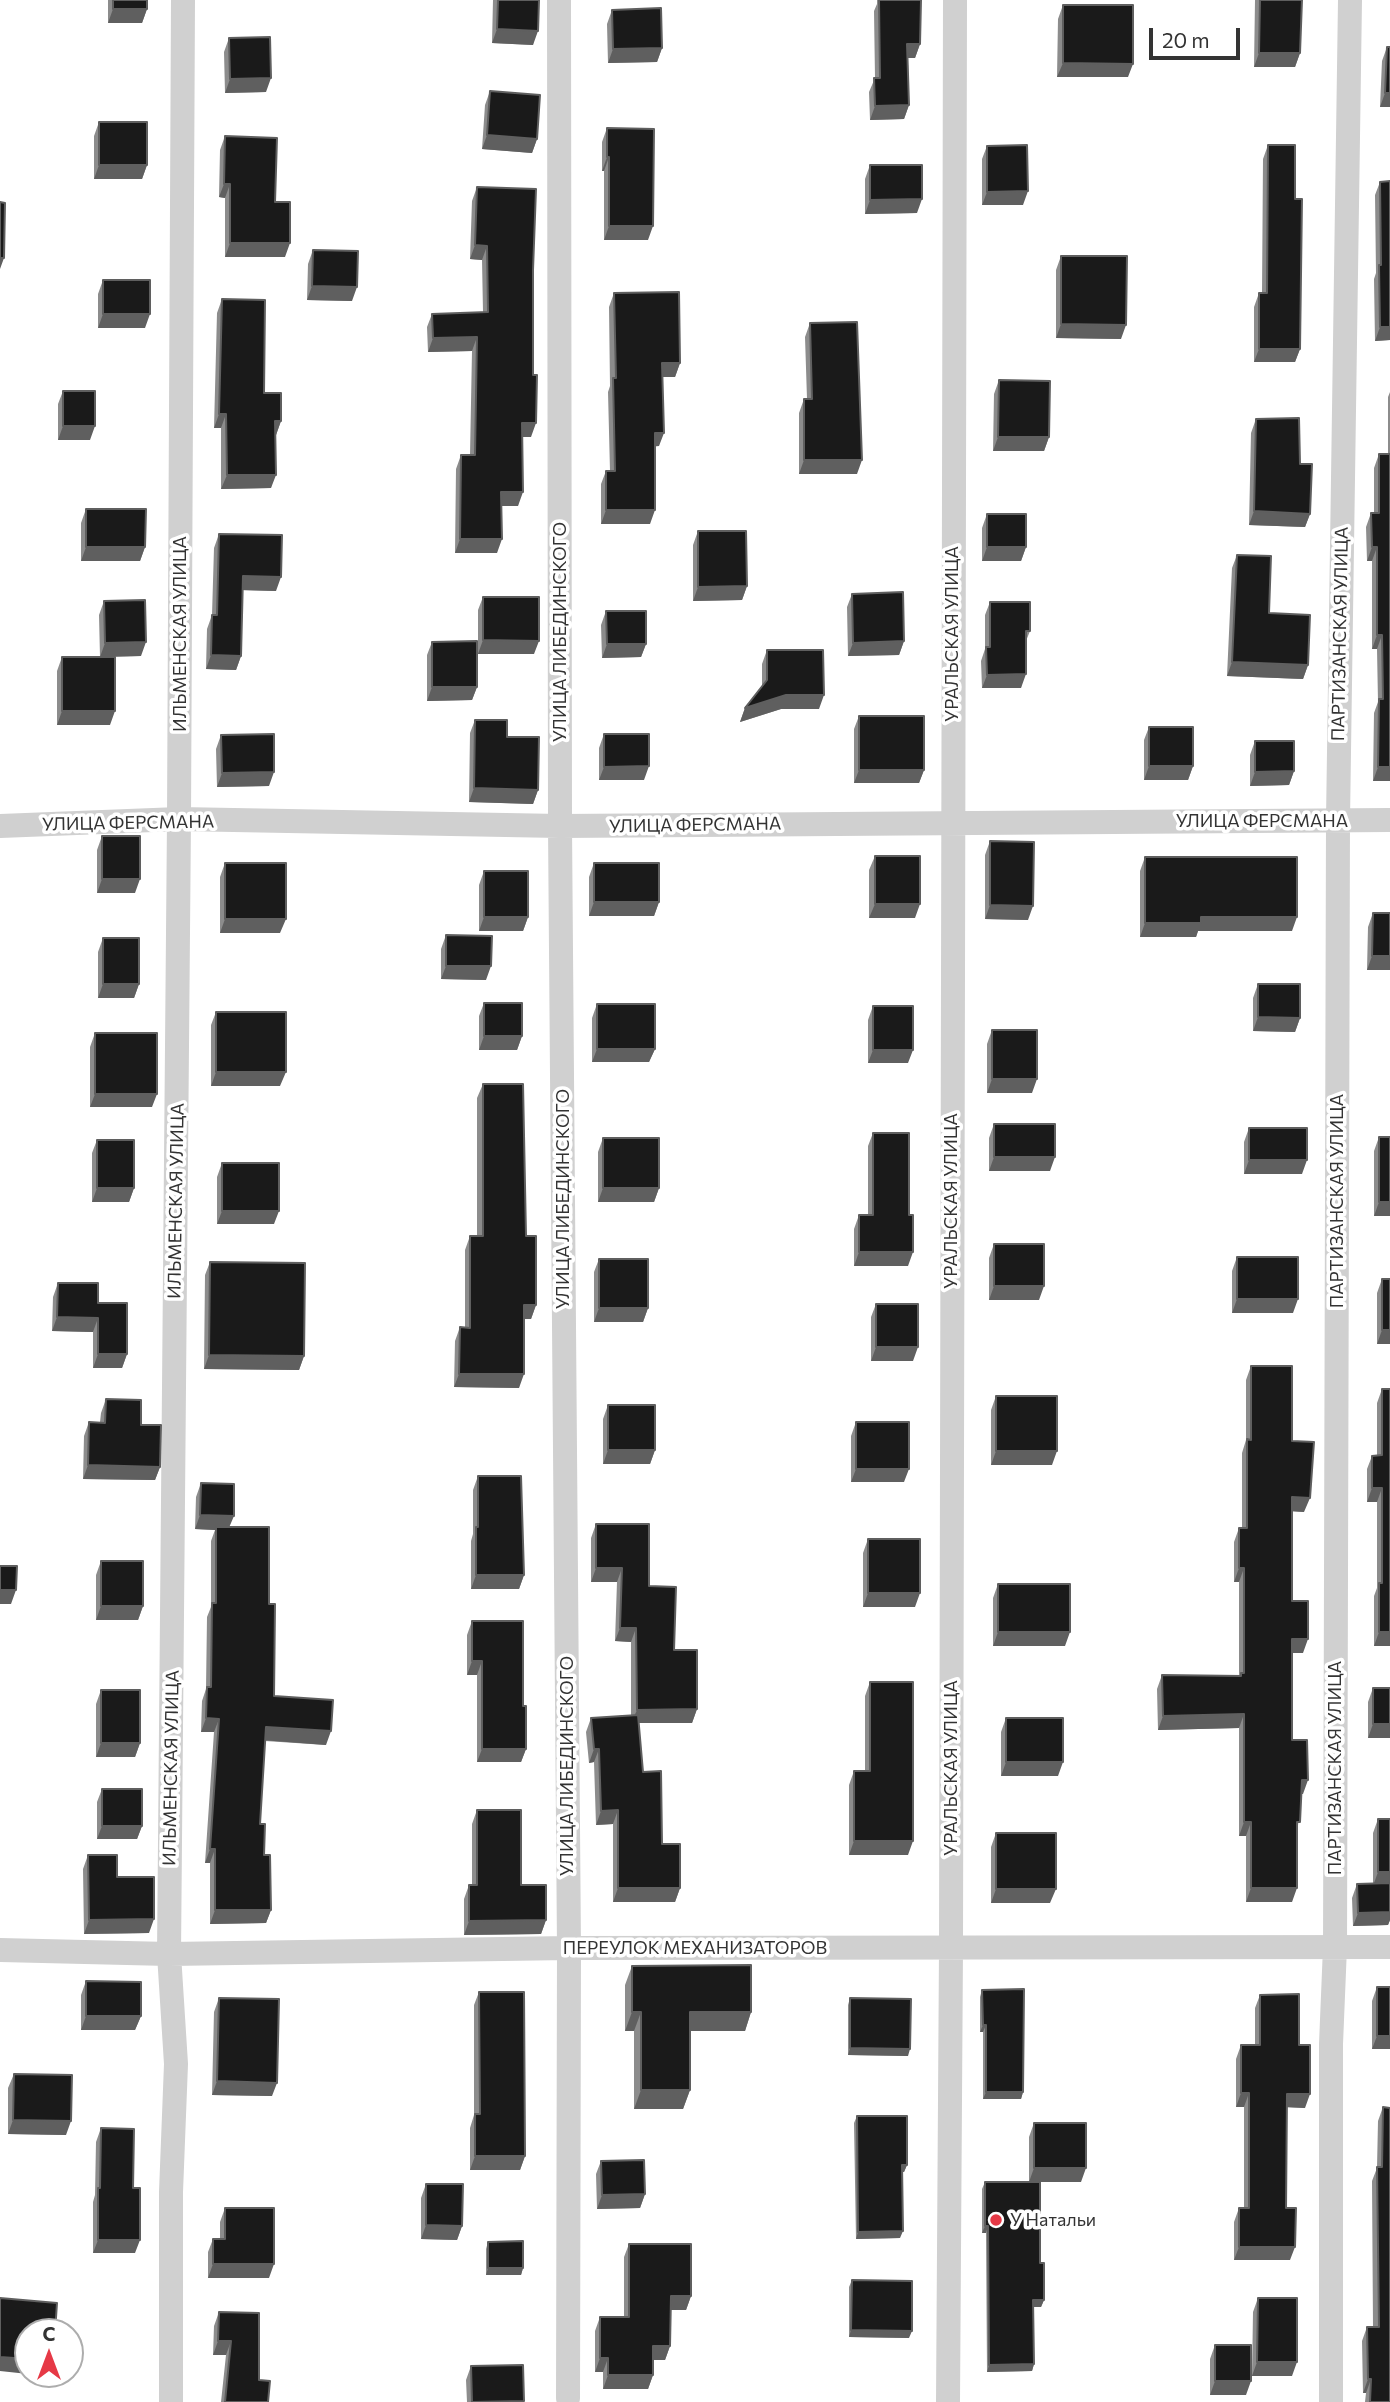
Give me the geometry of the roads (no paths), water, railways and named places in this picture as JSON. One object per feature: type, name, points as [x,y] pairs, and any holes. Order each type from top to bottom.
[{"type":"street","name":"ИЛЬМЕНСКАЯ УЛИЦА","points":[[171,2402],[171,2192],[176,2064],[169,1954],[183,0]]},
{"type":"street","name":"УЛИЦА ЛИБЕДИНСКОГО","points":[[559,0],[560,826],[569,1948],[568,2398]]},
{"type":"street","name":"УРАЛЬСКАЯ УЛИЦА","points":[[948,2402],[955,0]]},
{"type":"street","name":"ПАРТИЗАНСКАЯ УЛИЦА","points":[[1331,2402],[1338,820],[1350,0]]},
{"type":"street","name":"УЛИЦА ФЕРСМАНА","points":[[0,826],[179,819],[560,826],[1390,820]]},
{"type":"street","name":"ПЕРЕУЛОК МЕХАНИЗАТОРОВ","points":[[0,1950],[169,1954],[569,1948],[1390,1947]]},
{"type":"place","name":"У Натальи","points":[[996,2220]]}]
